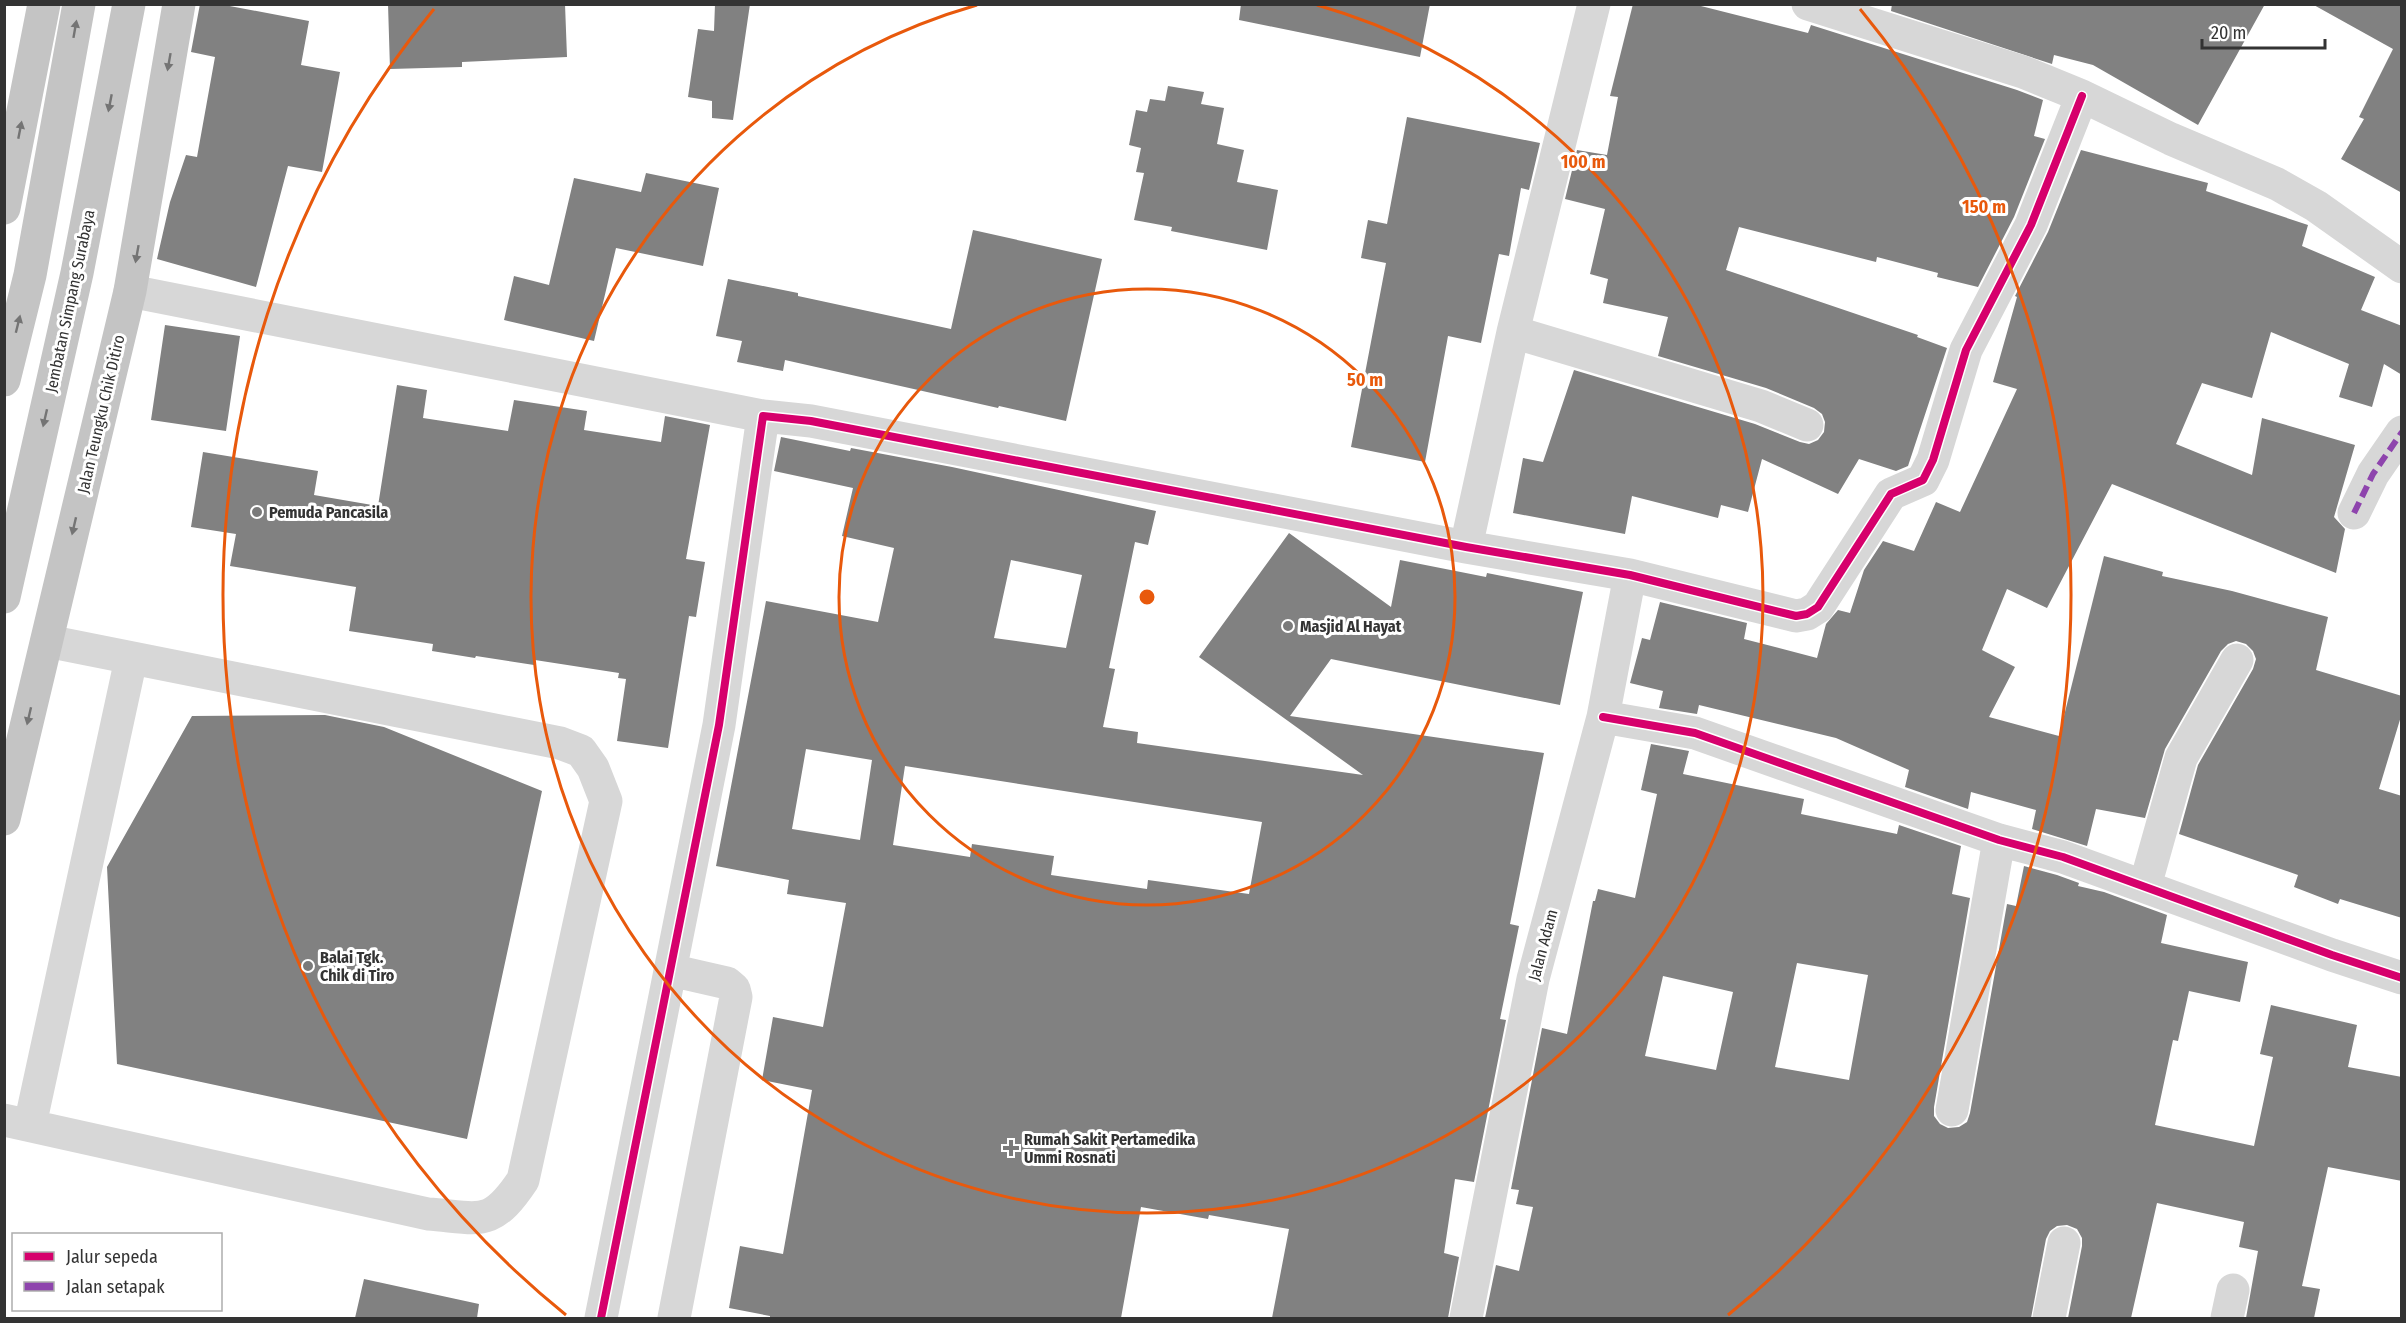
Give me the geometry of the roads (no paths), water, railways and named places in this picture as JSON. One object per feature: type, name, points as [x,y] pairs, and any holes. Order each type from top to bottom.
[{"type":"highway","points":[[4,208],[44,4]]},
{"type":"highway","points":[[4,380],[30,275],[79,4]]},
{"type":"highway","name":"Jembatan Simpang Surabaya","points":[[4,597],[77,273],[129,4]]},
{"type":"highway","name":"Jalan Teungku Chik Ditiro","points":[[4,819],[51,642],[130,291],[179,4]]},
{"type":"street","points":[[1466,547],[1513,332],[1594,4]]},
{"type":"street","points":[[1808,4],[2023,72],[2082,96],[2277,184],[2316,206],[2402,267]]},
{"type":"street","points":[[130,291],[763,416],[810,421],[1466,547],[1630,575],[1796,616],[1807,614],[1818,607],[1891,494],[1923,480],[1933,460],[1966,350],[2031,225],[2082,96]]},
{"type":"street","points":[[1513,332],[1761,406],[1807,425]]},
{"type":"street","points":[[601,1318],[719,725],[763,416]]},
{"type":"street","points":[[2355,513],[2373,474],[2402,432]]},
{"type":"street","name":"Jalan Adam","points":[[1466,1318],[1533,979],[1603,717],[1630,575]]},
{"type":"street","points":[[51,642],[560,742],[581,751],[593,768],[606,801],[523,1180],[508,1202],[493,1215],[475,1218],[428,1214],[17,1123],[131,658]]},
{"type":"street","points":[[2145,886],[2176,770],[2236,660]]},
{"type":"street","points":[[1603,717],[1695,733],[1999,840],[2063,856],[2332,955],[2402,978]]},
{"type":"street","points":[[1952,1110],[1999,840]]},
{"type":"street","points":[[670,970],[727,983],[734,989],[736,997],[674,1318]]},
{"type":"street","points":[[2049,1318],[2064,1243]]},
{"type":"place","name":"Pemuda Pancasila","points":[[257,512]]},
{"type":"place","name":"Masjid Al Hayat","points":[[1288,626]]},
{"type":"place","name":"Balai Tgk. Chik di Tiro","points":[[308,966]]},
{"type":"place","name":"Rumah Sakit Pertamedika Ummi Rosnati","points":[[1011,1148]]}]
